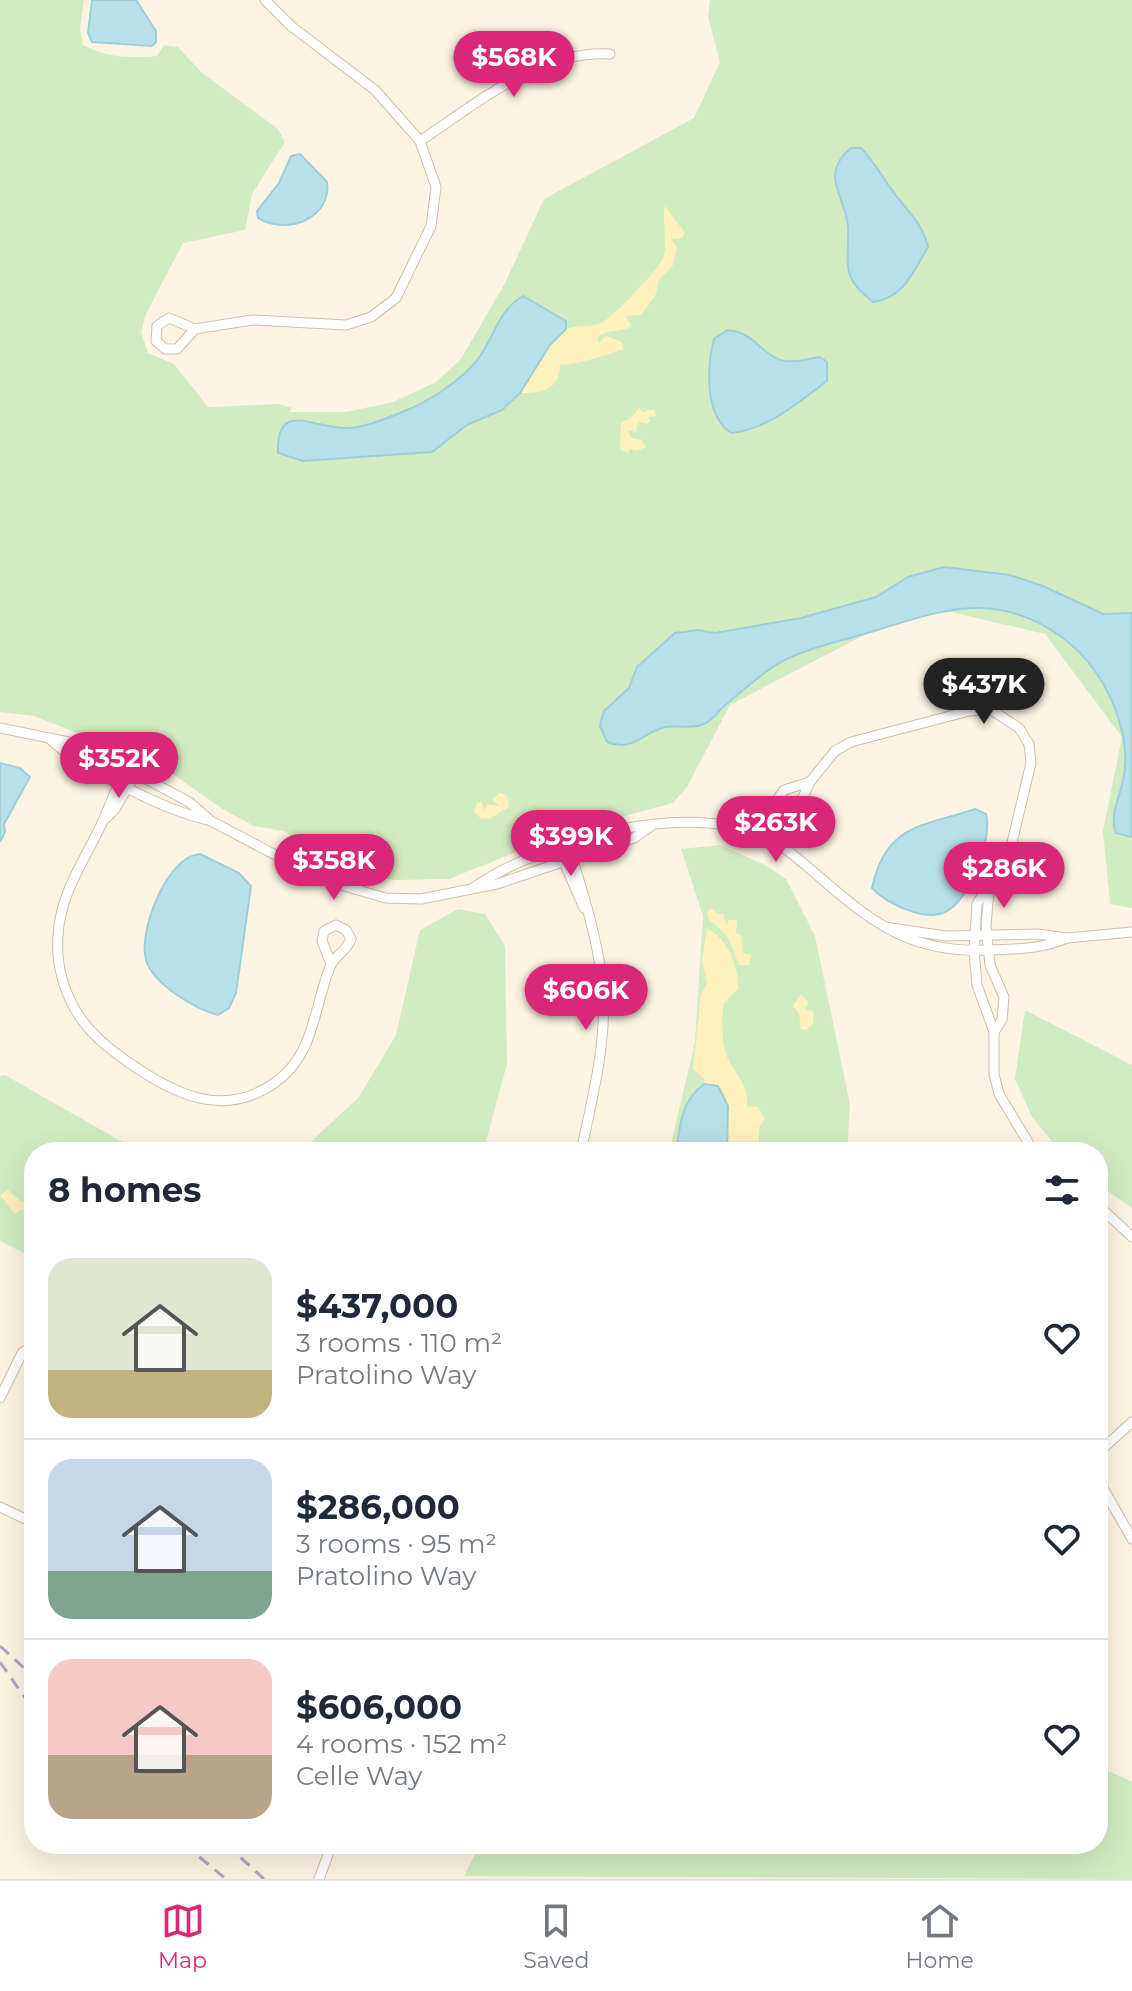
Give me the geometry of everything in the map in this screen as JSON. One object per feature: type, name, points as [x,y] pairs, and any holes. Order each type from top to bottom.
[{"type":"street","points":[[195,329],[252,320],[346,325],[371,317],[385,308],[405,283],[434,214],[433,171],[420,141],[375,90],[309,40],[265,0]]},
{"type":"street","points":[[420,141],[517,79],[578,54],[610,54]]},
{"type":"street","points":[[810,782],[835,751],[851,742],[969,711],[990,709],[1009,718],[1029,744],[1031,763],[1011,847],[989,889],[977,904],[974,936],[977,985],[994,1032],[994,1074],[999,1094],[1028,1142]]},
{"type":"street","points":[[0,728],[83,745],[189,802],[211,821],[323,880],[359,893],[421,899],[497,884],[634,838],[652,825]]},
{"type":"street","points":[[49,738],[74,758],[183,815],[211,821]]},
{"type":"street","points":[[131,770],[115,809],[103,821],[61,911],[58,939],[62,978],[76,1011],[91,1031],[159,1084],[187,1097],[221,1101],[254,1094],[276,1083],[295,1064],[308,1043],[331,964]]},
{"type":"street","points":[[474,887],[498,872],[630,825],[699,821],[731,826],[769,839],[885,927],[917,944],[974,951],[1045,947],[1067,938]]},
{"type":"street","points":[[563,848],[579,902],[586,910],[597,946],[602,1021],[583,1142]]},
{"type":"street","points":[[989,889],[988,950],[992,973],[1004,997],[1002,1020],[994,1032]]},
{"type":"street","points":[[885,927],[945,936],[1038,934],[1067,938],[1132,932]]},
{"type":"street","points":[[1108,1214],[1132,1237]]},
{"type":"street","points":[[0,1398],[24,1352]]},
{"type":"street","points":[[1108,1444],[1132,1422]]},
{"type":"street","points":[[1108,1497],[1132,1539]]},
{"type":"street","points":[[0,1507],[24,1518]]},
{"type":"street","points":[[319,1879],[328,1854]]},
{"type":"green space","points":[[0,0],[84,0],[80,29],[83,45],[110,55],[128,57],[157,56],[164,45],[178,47],[201,72],[278,129],[285,142],[252,194],[245,230],[183,243],[146,314],[141,332],[148,353],[174,364],[208,407],[279,404],[292,408],[290,412],[346,412],[393,402],[436,382],[461,359],[505,283],[544,199],[694,118],[720,62],[708,16],[710,0],[1132,0],[1132,908],[1110,904],[1103,831],[1122,737],[1045,634],[922,605],[730,705],[687,787],[673,803],[569,831],[449,879],[364,877],[331,861],[284,831],[254,826],[224,810],[161,766],[34,716],[0,712]]},
{"type":"green space","points":[[720,845],[765,865],[786,879],[815,936],[850,1104],[848,1142],[671,1142],[695,1042],[703,916],[681,849]]},
{"type":"green space","points":[[458,909],[485,914],[505,946],[507,1064],[486,1142],[311,1142],[359,1097],[396,1035],[420,930]]},
{"type":"green space","points":[[1025,1010],[1132,1065],[1132,1208],[1108,1191],[1108,1142],[1053,1142],[1032,1117],[1015,1079]]},
{"type":"green space","points":[[5,1075],[122,1142],[24,1142],[24,1253],[0,1241],[0,1076]]},
{"type":"green space","points":[[1108,1771],[1132,1782],[1132,1879],[464,1876],[475,1854],[1108,1854]]},
{"type":"sand","points":[[665,206],[685,233],[682,238],[671,239],[677,247],[673,265],[659,280],[656,294],[641,315],[626,316],[631,326],[597,338],[599,343],[606,336],[622,342],[623,349],[581,362],[560,364],[557,379],[549,388],[520,393],[554,339],[571,328],[603,322],[658,266],[665,248]]},
{"type":"sand","points":[[639,408],[643,412],[654,409],[656,416],[648,417],[650,421],[647,424],[638,422],[636,432],[628,430],[631,438],[642,440],[646,447],[637,451],[630,449],[628,453],[620,449],[621,422],[630,419]]},
{"type":"sand","points":[[500,793],[507,796],[509,807],[489,819],[480,818],[474,811],[477,803],[481,802],[485,811],[487,804],[500,806],[492,800]]},
{"type":"sand","points":[[712,908],[718,914],[723,913],[726,925],[729,920],[737,920],[736,933],[741,935],[743,953],[751,955],[749,965],[739,965],[726,935],[709,920],[707,912]]},
{"type":"sand","points":[[707,929],[726,946],[737,973],[738,989],[724,1003],[724,1043],[729,1061],[746,1091],[747,1106],[758,1107],[765,1118],[759,1128],[759,1142],[727,1142],[728,1106],[718,1086],[704,1084],[705,1079],[693,1070],[701,994],[707,983],[702,960]]},
{"type":"sand","points":[[801,994],[808,1002],[805,1009],[814,1012],[813,1024],[806,1030],[801,1029],[799,1013],[793,1006]]},
{"type":"sand","points":[[8,1190],[24,1202],[24,1211],[15,1214],[0,1195]]},
{"type":"water","points":[[92,0],[136,0],[156,31],[156,42],[152,46],[92,42],[88,33]]},
{"type":"water","points":[[851,148],[861,148],[871,159],[919,225],[928,247],[900,289],[884,300],[873,302],[855,285],[848,270],[847,218],[835,178],[841,158]]},
{"type":"water","points":[[300,154],[327,182],[327,195],[322,205],[315,214],[294,224],[269,223],[258,218],[257,211],[279,183],[291,156]]},
{"type":"water","points":[[523,296],[566,321],[566,329],[550,345],[520,393],[502,410],[467,425],[432,452],[303,461],[278,453],[283,426],[291,421],[355,427],[390,417],[433,397],[471,367],[484,351],[507,309]]},
{"type":"water","points":[[727,330],[749,337],[781,360],[820,357],[827,362],[827,381],[770,421],[731,433],[716,415],[709,376],[714,339]]},
{"type":"water","points":[[944,567],[1010,575],[1043,586],[1103,614],[1132,613],[1132,837],[1116,833],[1114,826],[1125,757],[1119,720],[1105,687],[1082,655],[1052,630],[1016,614],[997,610],[977,608],[937,613],[812,649],[772,668],[704,724],[662,728],[630,744],[607,742],[600,726],[604,711],[629,688],[637,667],[675,633],[698,630],[715,633],[801,618],[876,597],[908,577]]},
{"type":"water","points":[[0,763],[20,768],[30,777],[4,824],[5,832],[0,842]]},
{"type":"water","points":[[975,809],[986,814],[983,853],[971,882],[954,906],[936,914],[916,913],[896,905],[872,888],[878,867],[897,839],[923,825]]},
{"type":"water","points":[[200,854],[239,873],[251,886],[236,993],[229,1008],[218,1015],[176,994],[157,978],[146,960],[146,931],[166,881],[188,858]]},
{"type":"water","points":[[704,1084],[718,1086],[728,1106],[727,1142],[678,1142],[686,1106]]},
{"type":"railway","points":[[0,1646],[24,1668]]},
{"type":"railway","points":[[0,1662],[24,1697]]},
{"type":"railway","points":[[196,1854],[226,1879]]},
{"type":"railway","points":[[237,1854],[264,1879]]}]
